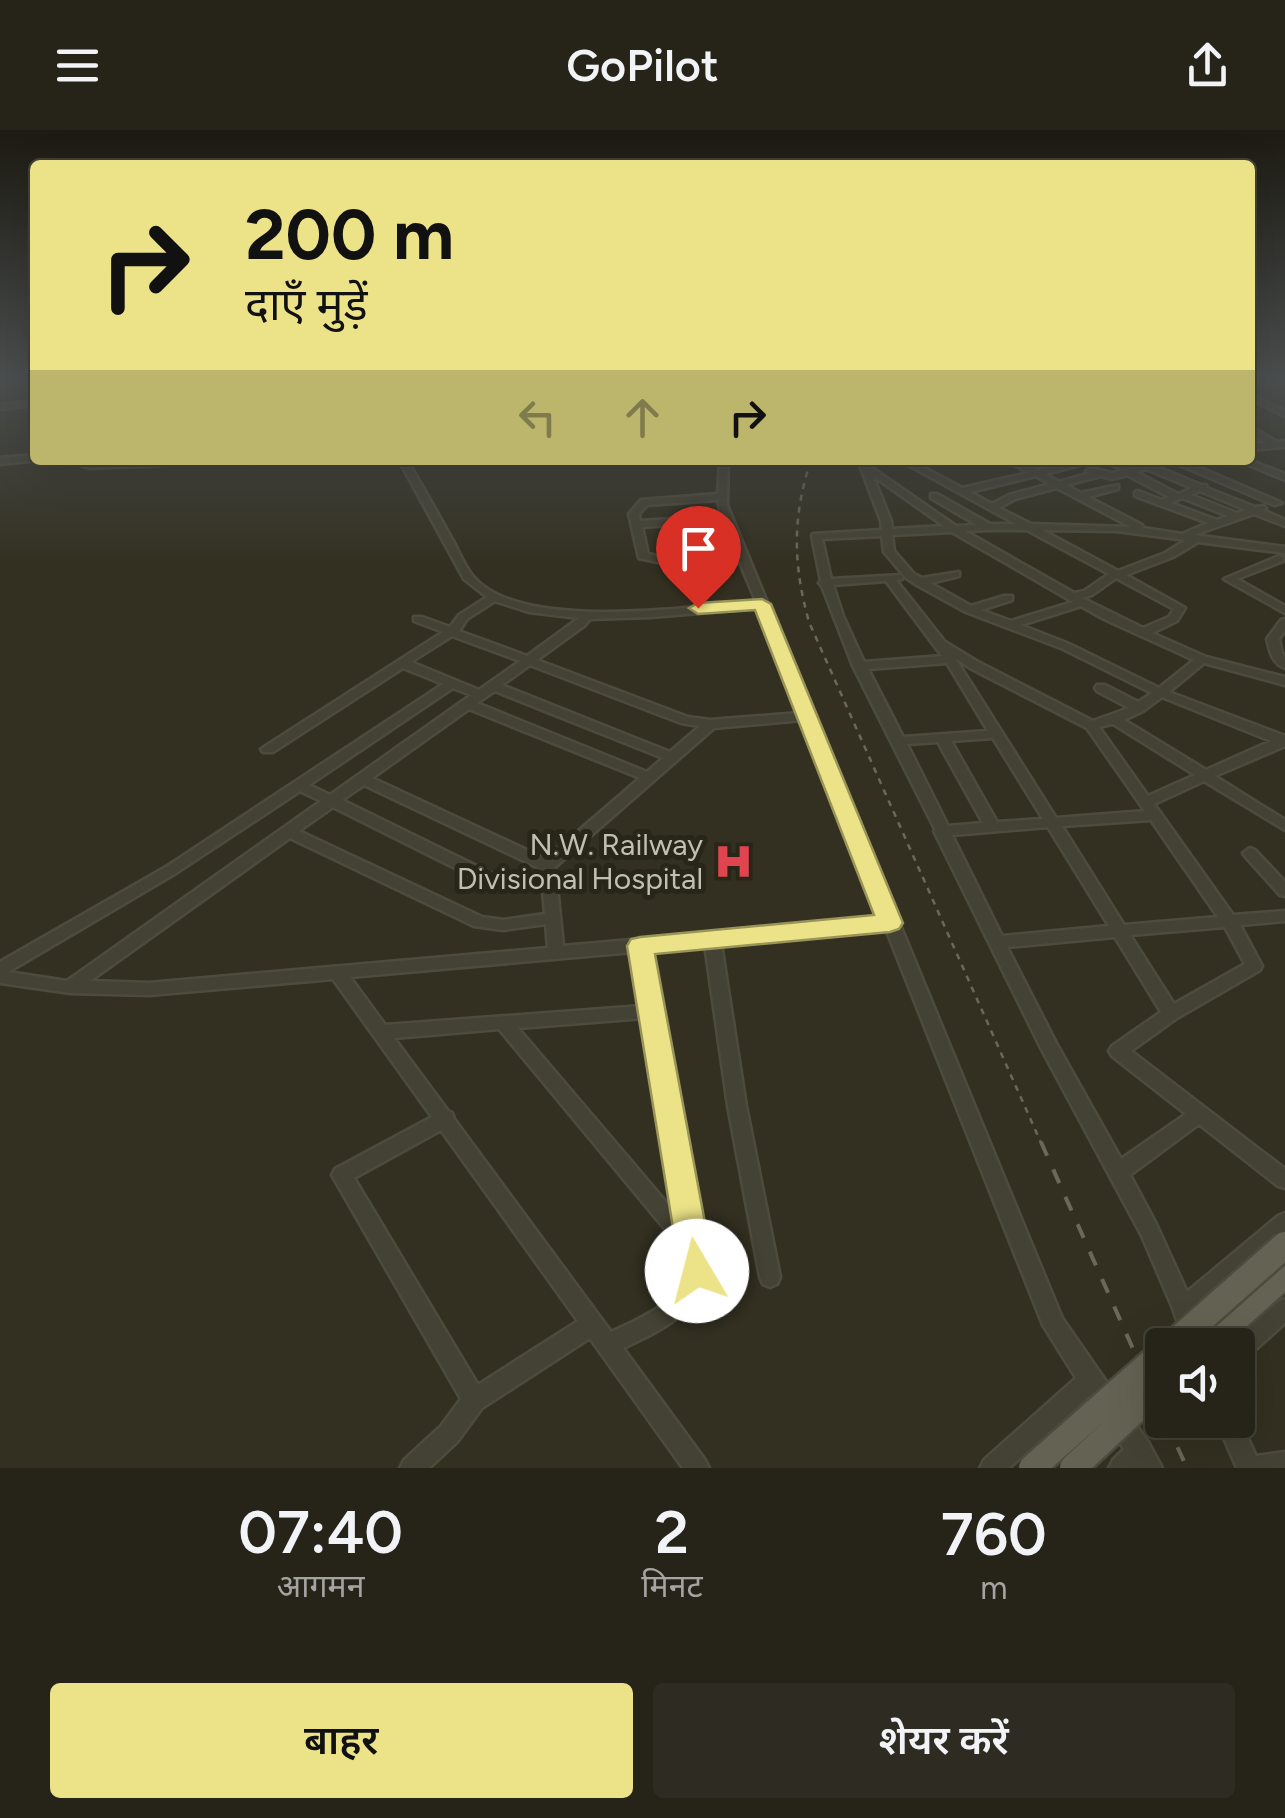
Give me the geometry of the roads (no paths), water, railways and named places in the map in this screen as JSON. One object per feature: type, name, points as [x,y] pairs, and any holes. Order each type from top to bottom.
[{"type":"main road","points":[[1191,1328],[1285,1245]]},
{"type":"main road","points":[[1225,1328],[1285,1275]]},
{"type":"main road","points":[[1032,1468],[1145,1368]]},
{"type":"main road","points":[[1072,1468],[1145,1401]]},
{"type":"street","points":[[1255,447],[1282,445]]},
{"type":"street","points":[[0,460],[30,458]]},
{"type":"street","points":[[405,465],[469,579],[494,597],[531,610],[588,614],[762,604]]},
{"type":"street","points":[[723,465],[720,496],[728,518],[1054,1325],[1088,1382],[1145,1459],[1121,1468]]},
{"type":"street","points":[[864,465],[890,534],[889,552],[915,579],[970,610],[1065,646],[1160,692],[1284,741]]},
{"type":"street","points":[[866,465],[956,530],[1077,599],[1202,658],[1285,681]]},
{"type":"street","points":[[913,465],[1180,608],[1173,618],[1144,632]]},
{"type":"street","points":[[1023,465],[1145,530]]},
{"type":"street","points":[[961,491],[1072,465]]},
{"type":"street","points":[[1079,465],[1109,476],[1150,465]]},
{"type":"street","points":[[1116,465],[1180,496],[1238,517]]},
{"type":"street","points":[[1182,465],[1282,502]]},
{"type":"street","points":[[1254,465],[1285,477]]},
{"type":"street","points":[[1146,466],[1285,523]]},
{"type":"street","points":[[993,507],[1012,497],[1098,474]]},
{"type":"street","points":[[1162,503],[1220,480]]},
{"type":"street","points":[[1080,496],[1115,487]]},
{"type":"street","points":[[720,496],[644,502],[636,510],[635,524],[646,558],[742,554]]},
{"type":"street","points":[[934,496],[988,527]]},
{"type":"street","points":[[1193,535],[1135,496],[1218,524]]},
{"type":"street","points":[[1010,626],[1169,555],[1193,535],[1282,502]]},
{"type":"street","points":[[635,524],[728,518]]},
{"type":"street","points":[[1192,1328],[1185,1307],[859,666],[824,583],[816,536],[988,527],[1145,530],[1193,535],[1283,557]]},
{"type":"street","points":[[1283,557],[1229,580],[1285,610]]},
{"type":"street","points":[[824,583],[955,574]]},
{"type":"street","points":[[889,578],[939,641],[1171,1014]]},
{"type":"street","points":[[268,749],[454,630],[463,617],[494,597]]},
{"type":"street","points":[[970,610],[1008,598]]},
{"type":"street","points":[[70,987],[365,780],[580,624],[588,614]]},
{"type":"street","points":[[418,618],[671,716],[710,724],[807,716]]},
{"type":"street","points":[[1283,626],[1273,639],[1276,654],[1285,664]]},
{"type":"street","points":[[939,641],[974,665],[1091,725],[1230,922],[1254,966],[1171,1014],[1118,1051],[1285,1180]]},
{"type":"street","points":[[1091,725],[1118,722],[1202,658]]},
{"type":"street","points":[[859,666],[948,659]]},
{"type":"street","points":[[402,663],[481,695],[671,758]]},
{"type":"street","points":[[0,973],[170,870],[451,684]]},
{"type":"street","points":[[1100,688],[1139,708]]},
{"type":"street","points":[[481,695],[648,776]]},
{"type":"street","points":[[1118,722],[1285,826]]},
{"type":"street","points":[[548,866],[710,724]]},
{"type":"street","points":[[899,741],[996,734]]},
{"type":"street","points":[[944,738],[992,826]]},
{"type":"street","points":[[940,830],[1052,822],[1150,809],[1205,775],[1284,741]]},
{"type":"street","points":[[365,780],[548,866]]},
{"type":"street","points":[[299,785],[498,883]]},
{"type":"street","points":[[290,832],[479,922],[503,925],[553,918]]},
{"type":"street","points":[[1250,853],[1285,891]]},
{"type":"street","points":[[548,866],[556,952]]},
{"type":"street","points":[[998,942],[1285,916]]},
{"type":"street","points":[[0,973],[70,987],[149,989],[890,923]]},
{"type":"street","points":[[712,939],[737,1106],[770,1277]]},
{"type":"street","points":[[609,1344],[654,1322],[688,1296],[697,1271],[640,946]]},
{"type":"street","points":[[337,972],[697,1468]]},
{"type":"street","points":[[382,1032],[654,1010]]},
{"type":"street","points":[[503,1022],[695,1252]]},
{"type":"street","points":[[1117,1173],[1198,1115]]},
{"type":"street","points":[[446,1118],[342,1175],[474,1400]]},
{"type":"street","points":[[1185,1307],[1285,1222]]},
{"type":"street","points":[[1255,1338],[1283,1317]]},
{"type":"street","points":[[412,1468],[449,1434],[474,1400],[593,1324]]},
{"type":"street","points":[[992,1468],[1088,1382]]},
{"type":"street","points":[[1236,1438],[1251,1468],[1285,1464]]},
{"type":"railway","points":[[810,465],[800,501],[797,541],[809,622],[1042,1145]]},
{"type":"railway","points":[[1041,1142],[1145,1376]]},
{"type":"railway","points":[[1173,1438],[1187,1468]]},
{"type":"place","name":"N.W. Railway Divisional Hospital","points":[[733,861]]}]
